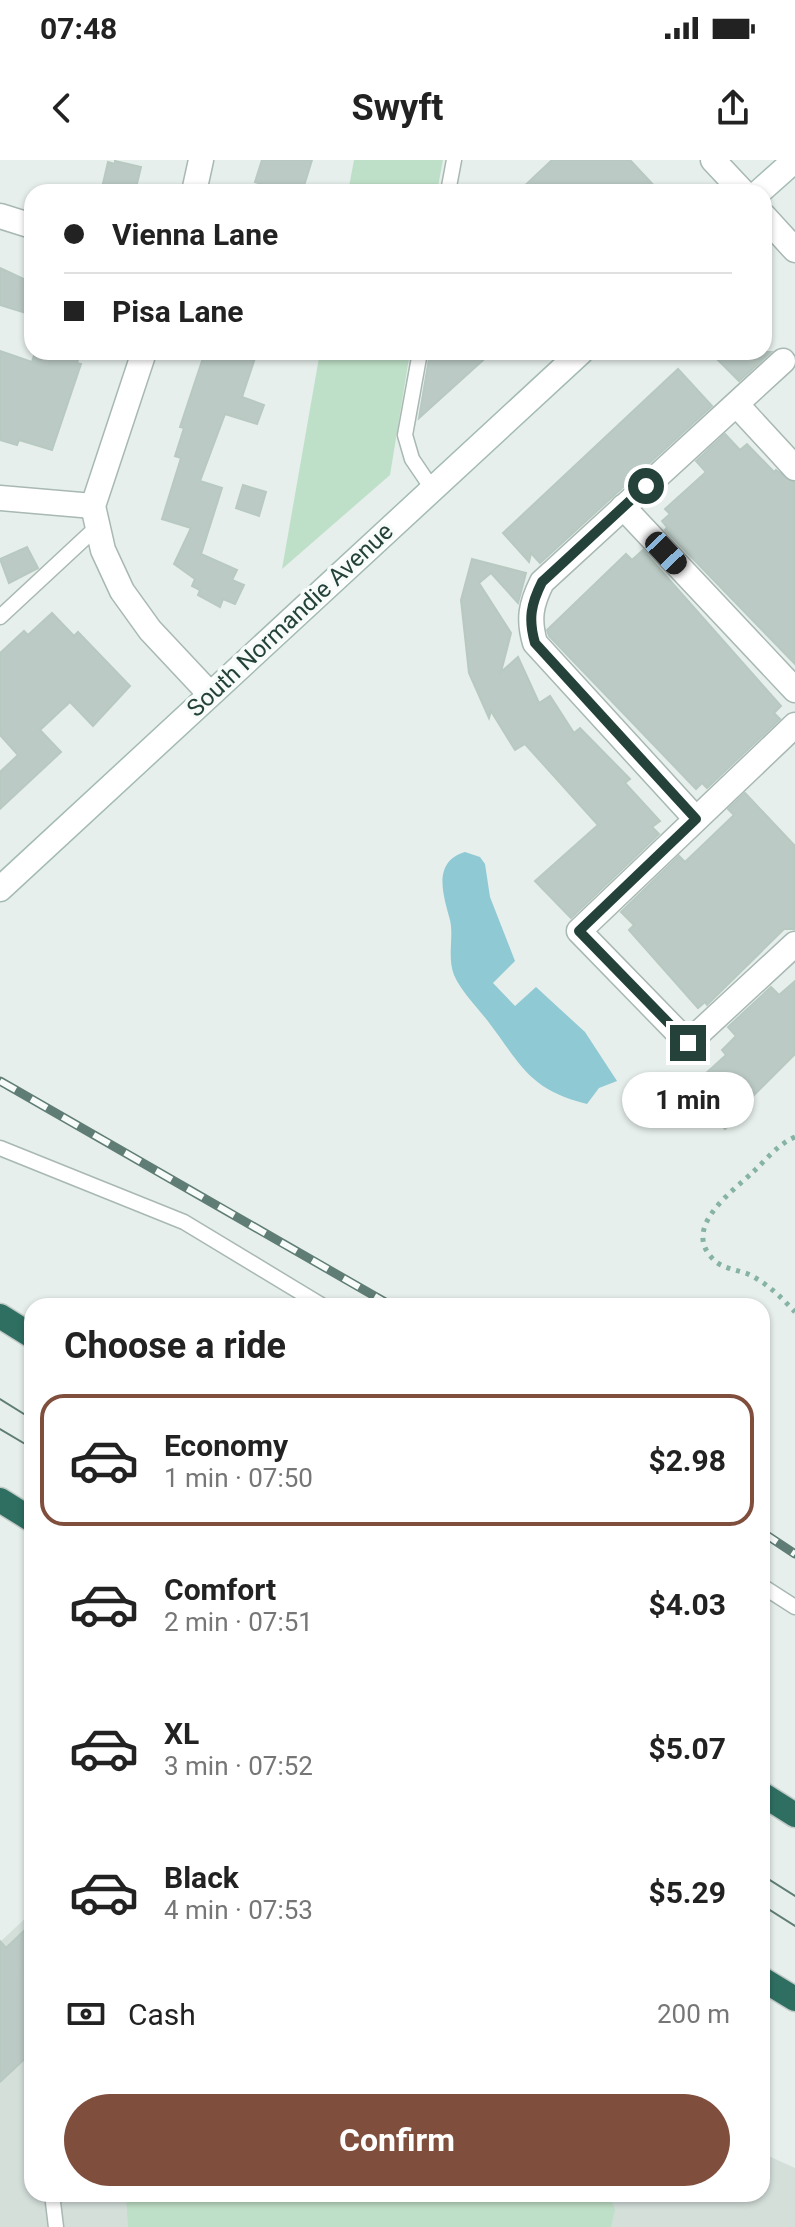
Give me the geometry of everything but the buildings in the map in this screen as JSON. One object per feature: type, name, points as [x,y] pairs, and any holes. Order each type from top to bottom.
[{"type":"highway","points":[[0,1316],[24,1331]]},
{"type":"highway","points":[[0,1500],[24,1515]]},
{"type":"highway","points":[[770,1799],[795,1815]]},
{"type":"highway","points":[[770,1984],[795,1999]]},
{"type":"street","points":[[196,184],[201,160]]},
{"type":"street","points":[[713,160],[736,184]]},
{"type":"street","points":[[768,184],[795,160]]},
{"type":"street","points":[[0,216],[24,224]]},
{"type":"street","points":[[772,225],[795,250]]},
{"type":"street","points":[[142,360],[96,516],[103,550],[122,591],[150,630],[210,694]]},
{"type":"street","name":"South Normandie Avenue","points":[[0,889],[572,360]]},
{"type":"street","points":[[696,819],[535,643],[529,623],[533,601],[542,582],[783,361]]},
{"type":"street","points":[[737,405],[795,468]]},
{"type":"street","points":[[0,498],[96,516]]},
{"type":"street","points":[[623,507],[795,690]]},
{"type":"street","points":[[795,725],[579,931],[688,1043],[795,944]]},
{"type":"lane","points":[[450,184],[454,160]]},
{"type":"lane","points":[[419,360],[405,435],[412,459],[433,490]]},
{"type":"lane","points":[[0,617],[96,516]]},
{"type":"lane","points":[[0,1148],[184,1222],[310,1298]]},
{"type":"lane","points":[[770,1591],[795,1607]]},
{"type":"lane","points":[[53,2202],[56,2227]]},
{"type":"path","points":[[795,1137],[781,1145],[716,1206],[706,1224],[704,1240],[707,1252],[716,1263],[750,1275],[777,1292],[795,1312]]},
{"type":"shaded area","points":[[24,1920],[24,2202],[770,2202],[770,2157],[795,2168],[795,2227],[0,2227],[0,1942]]},
{"type":"green space","points":[[354,160],[443,160],[438,184],[350,184]]},
{"type":"green space","points":[[319,360],[409,360],[390,475],[282,569]]},
{"type":"green space","points":[[126,2202],[612,2202],[615,2210],[611,2227],[128,2227]]},
{"type":"water","points":[[465,852],[480,857],[485,864],[490,897],[515,961],[493,983],[515,1006],[536,987],[585,1032],[617,1081],[599,1088],[587,1104],[551,1091],[527,1073],[454,975],[451,927],[442,880],[448,863]]},
{"type":"tram line","points":[[0,1399],[24,1414]]},
{"type":"tram line","points":[[0,1429],[24,1443]]},
{"type":"tram line","points":[[770,1880],[795,1896]]},
{"type":"tram line","points":[[770,1910],[795,1926]]},
{"type":"railway","points":[[0,1081],[378,1298]]},
{"type":"railway","points":[[770,1537],[795,1554]]},
{"type":"route","points":[[646,486],[542,582],[533,601],[529,623],[535,643],[696,819],[579,931],[688,1043]]}]
